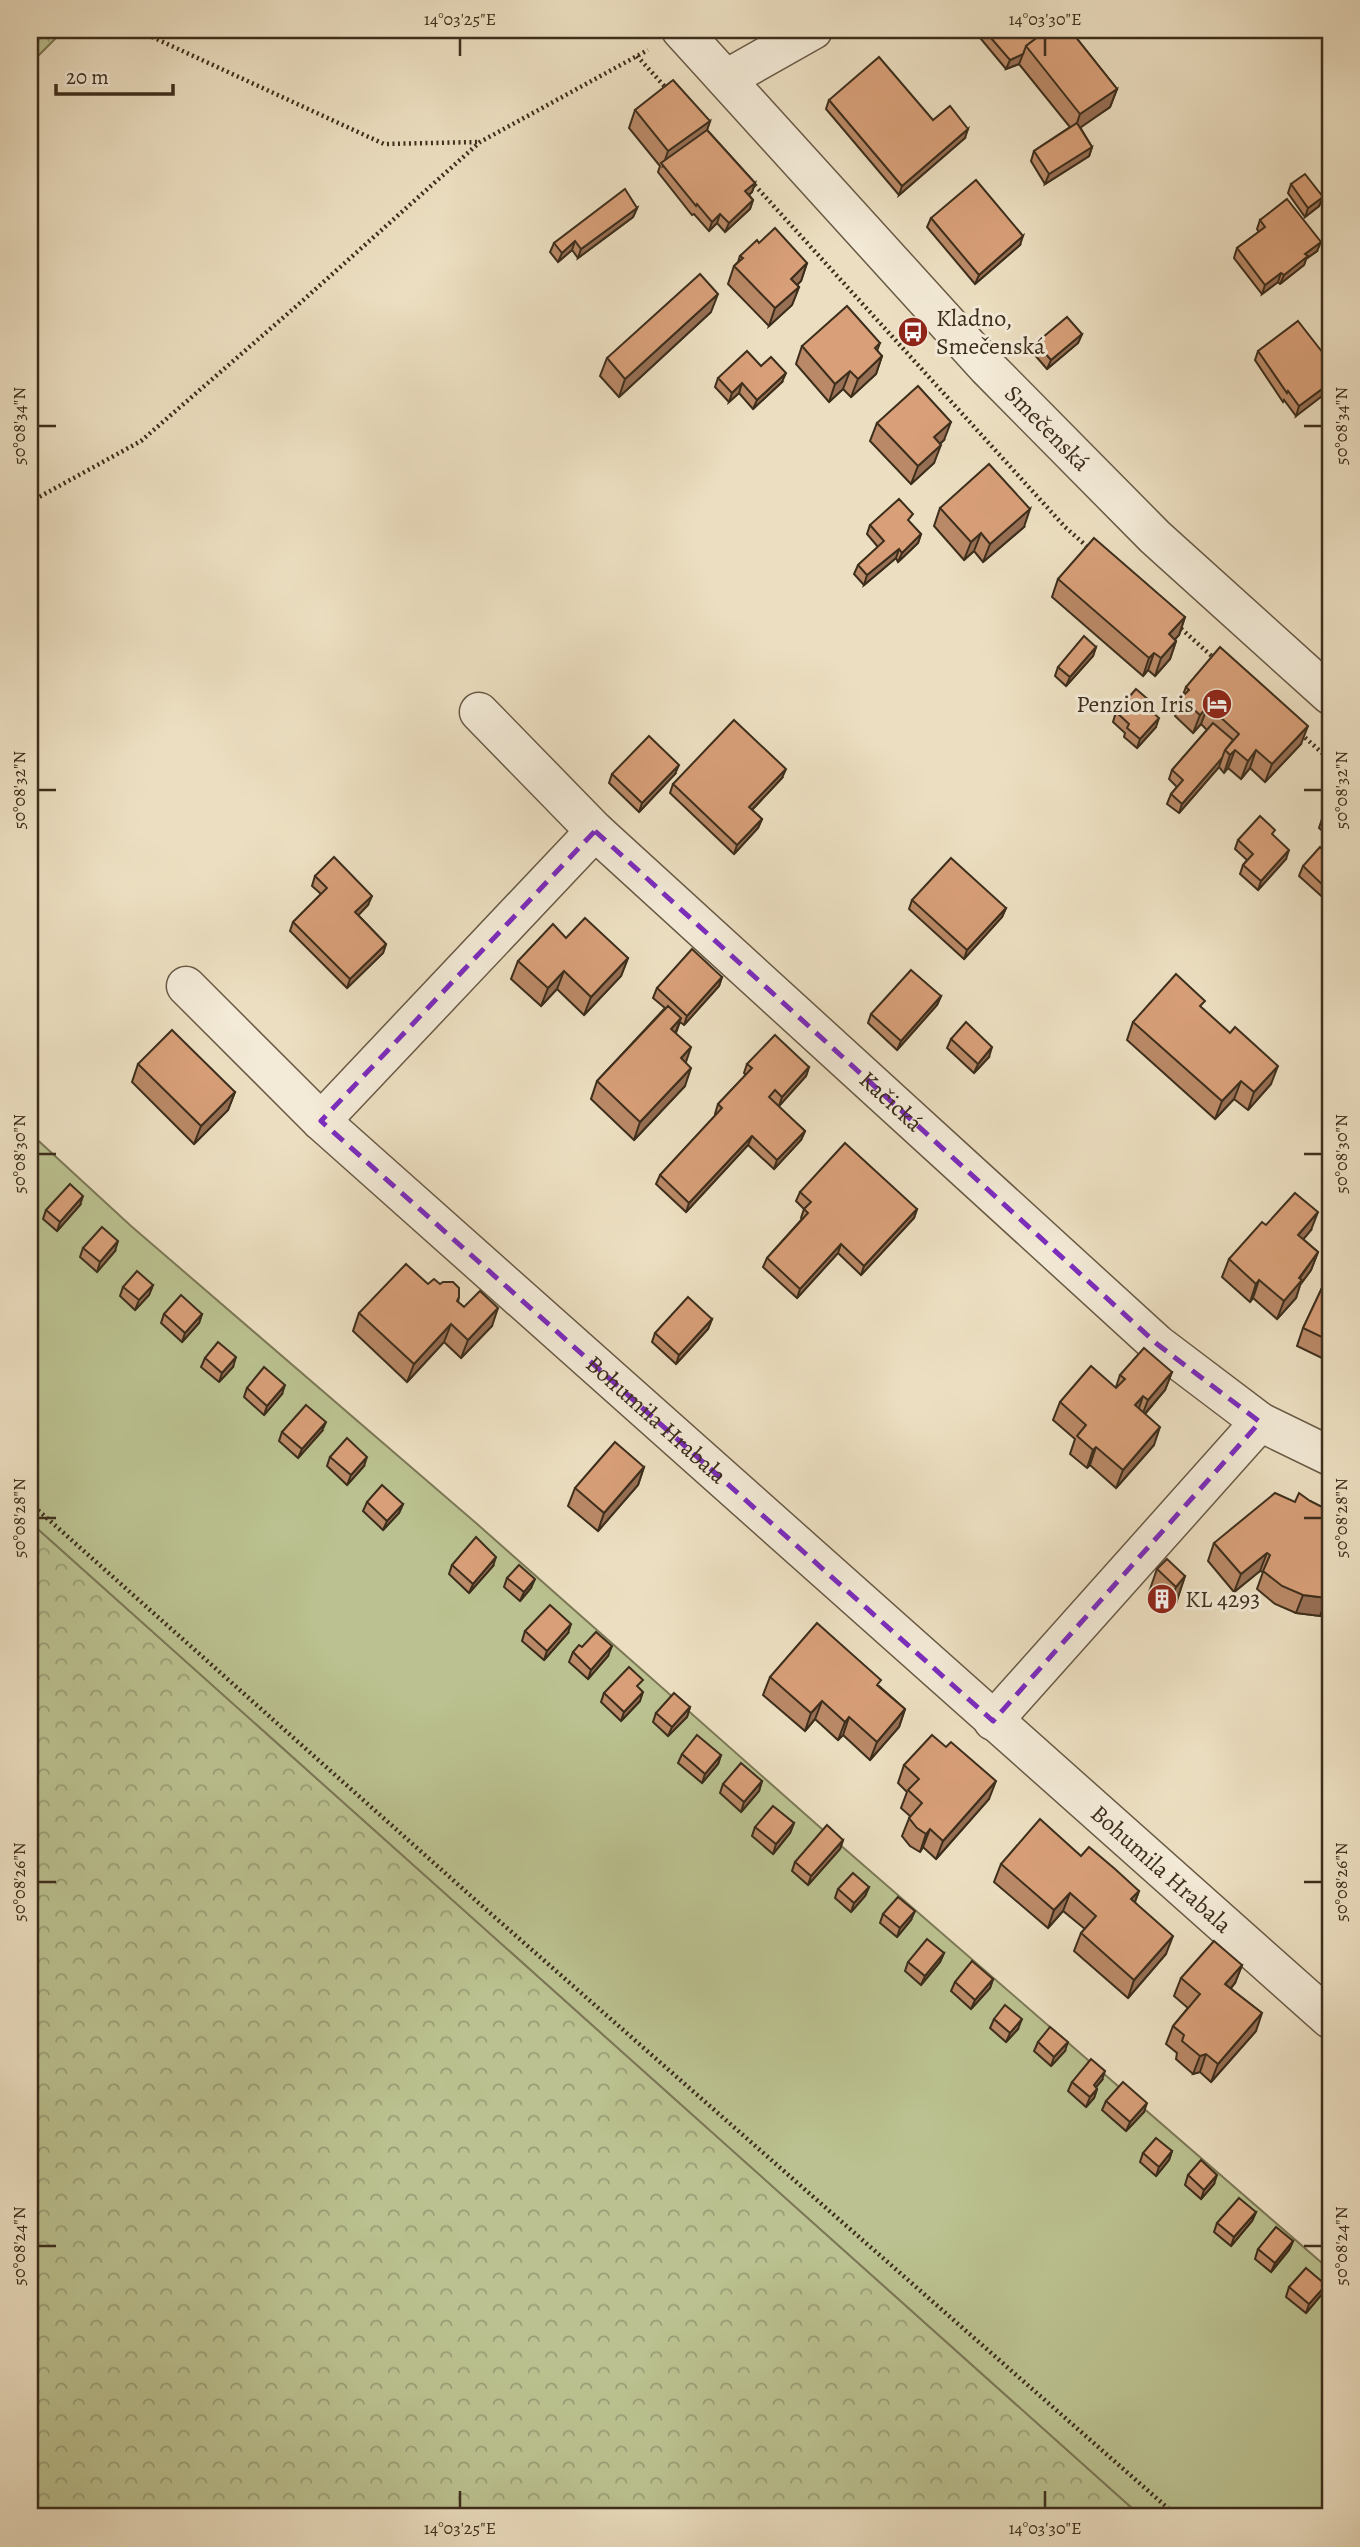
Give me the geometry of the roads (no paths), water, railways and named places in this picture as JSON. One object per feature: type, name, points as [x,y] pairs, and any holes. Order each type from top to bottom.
[{"type":"street","points":[[726,79],[813,30]]},
{"type":"street","name":"Smečenská","points":[[682,31],[987,367],[1155,537],[1330,695]]},
{"type":"street","name":"Kačická","points":[[480,712],[595,831],[1157,1344],[1260,1422],[1330,1455]]},
{"type":"street","points":[[321,1121],[595,831]]},
{"type":"street","name":"Bohumila Hrabala","points":[[186,986],[321,1121],[1330,2019]]},
{"type":"street","points":[[993,1721],[1260,1422]]},
{"type":"place","name":"Kladno, Smečenská","points":[[913,332]]},
{"type":"place","name":"Penzion Iris","points":[[1217,704]]},
{"type":"place","name":"KL 4293","points":[[1162,1599]]}]
